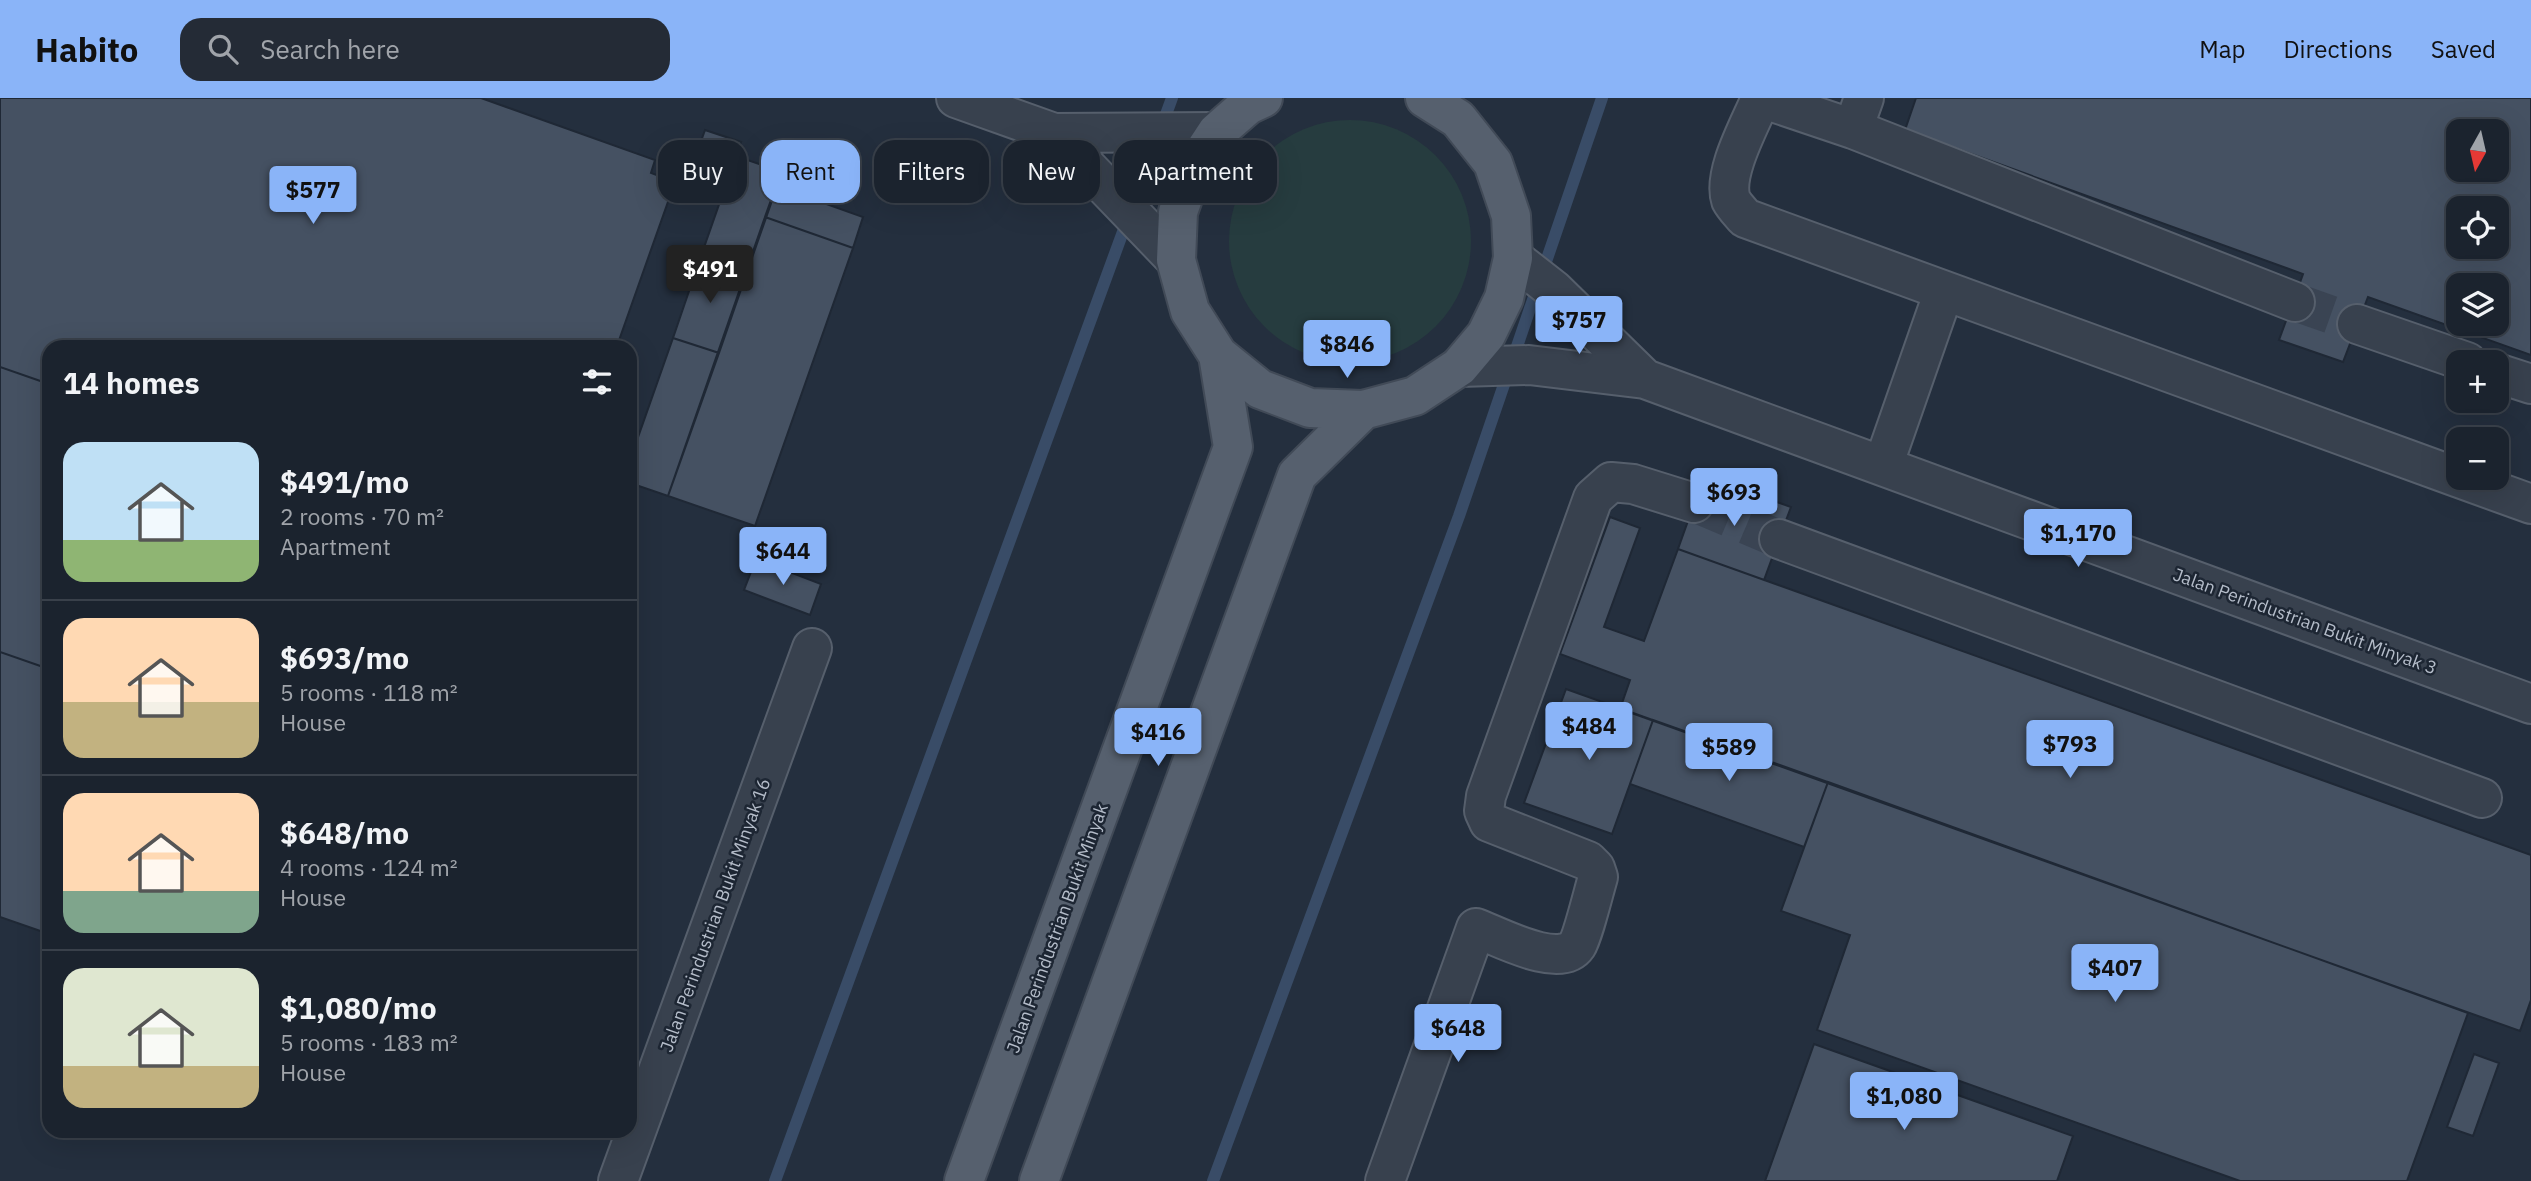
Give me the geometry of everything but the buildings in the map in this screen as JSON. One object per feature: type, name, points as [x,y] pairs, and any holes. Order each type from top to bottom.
[{"type":"main road","points":[[1263,98],[1248,105],[1217,132],[1194,167],[1178,212],[1176,260],[1190,311],[1219,355],[1260,389],[1310,408],[1363,410],[1415,396],[1494,366],[1486,335],[1504,299],[1531,272],[1493,163],[1459,108],[1425,98]]},
{"type":"main road","name":"Jalan Perindustrian Bukit Minyak","points":[[964,1181],[1233,447],[1219,355]]},
{"type":"main road","points":[[1039,1181],[1297,475],[1363,410]]},
{"type":"street","points":[[956,98],[1054,133],[1217,132]]},
{"type":"street","points":[[2295,302],[1858,113],[1761,98],[1738,152],[1729,183],[1732,201],[1745,218],[2446,473]]},
{"type":"street","points":[[1054,133],[1176,260]]},
{"type":"street","points":[[1531,272],[1645,379]]},
{"type":"street","points":[[1883,466],[1944,291]]},
{"type":"street","points":[[2357,324],[2446,354]]},
{"type":"street","points":[[1494,366],[1645,379]]},
{"type":"street","points":[[2509,377],[2531,384]]},
{"type":"street","name":"Jalan Perindustrian Bukit Minyak 3","points":[[1645,379],[2531,704]]},
{"type":"street","points":[[1385,1181],[1476,928],[1555,956],[1567,953],[1577,945],[1598,877],[1595,867],[1588,861],[1489,822],[1484,811],[1486,796],[1593,498],[1611,482],[1633,484],[1694,503]]},
{"type":"street","points":[[2492,490],[2531,504]]},
{"type":"street","points":[[1779,539],[2482,798]]},
{"type":"street","name":"Jalan Perindustrian Bukit Minyak 16","points":[[637,1129],[812,648]]},
{"type":"street","name":"Jalan Perindustrian Bukit Minyak 16","points":[[618,1181],[634,1138]]},
{"type":"green space","points":[[1350,120],[1374,123],[1396,130],[1417,141],[1435,156],[1456,184],[1470,229],[1470,253],[1465,276],[1450,308],[1435,326],[1417,341],[1396,352],[1374,359],[1350,362],[1326,359],[1304,352],[1283,341],[1265,326],[1250,308],[1239,287],[1232,265],[1229,241],[1236,203],[1277,203],[1277,146],[1293,135],[1315,126]]},
{"type":"waterway","points":[[775,1181],[1172,98]]},
{"type":"waterway","points":[[1213,1181],[1459,516],[1602,98]]},
{"type":"tunnel","points":[[2295,302],[2357,324]]},
{"type":"tunnel","points":[[1694,503],[1779,539]]}]
